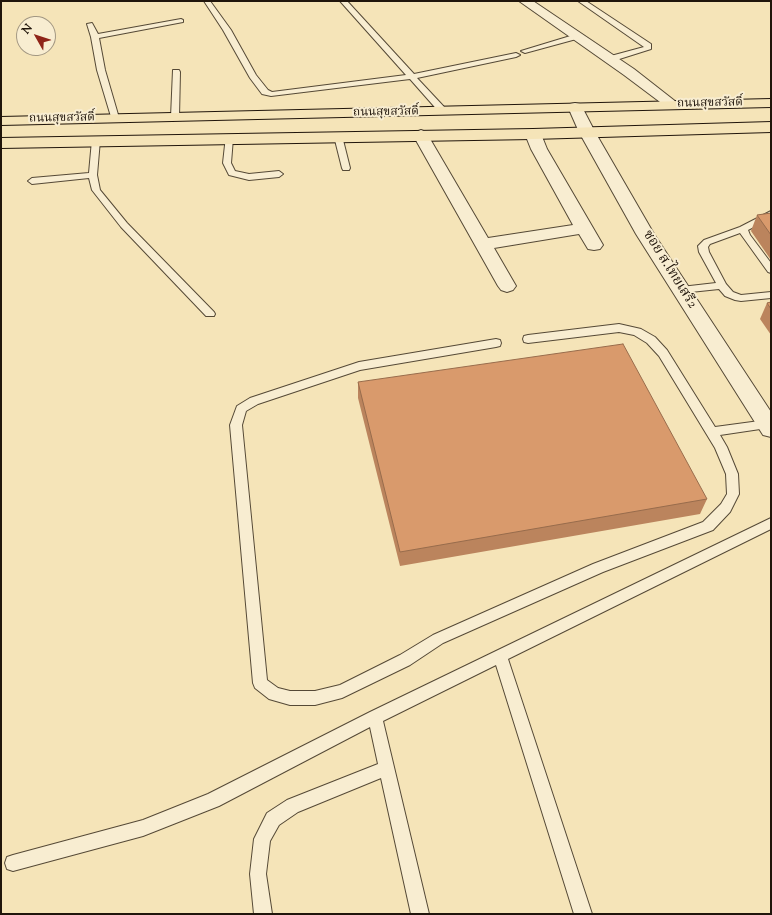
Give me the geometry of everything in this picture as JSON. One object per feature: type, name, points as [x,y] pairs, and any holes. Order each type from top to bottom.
[{"type":"main road","name":"ถนนสุขสวัสดิ์","points":[[1,121],[771,103]]},
{"type":"main road","name":"ถนนสุขสวัสดิ์","points":[[1,143],[96,140],[533,134],[771,127]]},
{"type":"street","points":[[525,1],[654,89],[673,105]]},
{"type":"street","name":"ซอย ส.ไทยเสรี2","points":[[575,107],[587,132],[645,234],[769,426]]},
{"type":"street","points":[[533,134],[539,149],[594,245]]},
{"type":"street","points":[[422,135],[507,286]]},
{"type":"street","points":[[484,244],[584,228]]},
{"type":"lane","points":[[207,1],[227,30],[253,76],[265,92],[271,94],[411,77],[516,55]]},
{"type":"lane","points":[[343,1],[443,111]]},
{"type":"lane","points":[[581,1],[648,46],[647,49],[610,59]]},
{"type":"lane","points":[[95,37],[181,21]]},
{"type":"lane","points":[[90,24],[95,37],[101,70],[115,118]]},
{"type":"lane","points":[[525,51],[577,36]]},
{"type":"lane","points":[[175,117],[176,72]]},
{"type":"lane","points":[[338,136],[346,168]]},
{"type":"lane","points":[[229,138],[227,163],[232,173],[249,177],[279,174]]},
{"type":"lane","points":[[96,140],[92,175],[96,190],[124,226],[210,314]]},
{"type":"lane","points":[[32,180],[92,175]]},
{"type":"lane","points":[[771,214],[743,229],[707,242],[703,246],[704,252],[722,285],[729,294],[741,298],[771,295]]},
{"type":"lane","points":[[743,229],[745,235],[771,270]]},
{"type":"lane","points":[[681,290],[722,285]]},
{"type":"lane","points":[[496,343],[360,366],[254,401],[241,410],[236,424],[260,683],[274,694],[290,698],[315,698],[342,691],[405,660],[445,636],[598,568],[708,526],[726,508],[732,494],[732,474],[713,432],[663,353],[652,340],[637,332],[619,328],[528,339]]},
{"type":"lane","points":[[713,432],[769,426]]},
{"type":"lane","points":[[13,863],[143,828],[213,800],[375,717],[771,524]]},
{"type":"lane","points":[[500,656],[583,914]]},
{"type":"lane","points":[[375,717],[420,914]]},
{"type":"lane","points":[[263,914],[258,874],[262,839],[273,819],[293,806],[387,768]]},
{"type":"building","points":[[771,213],[771,235],[757,215]]},
{"type":"building","points":[[771,302],[771,309],[767,303]]},
{"type":"building","points":[[623,344],[707,499],[400,552],[358,382]]}]
